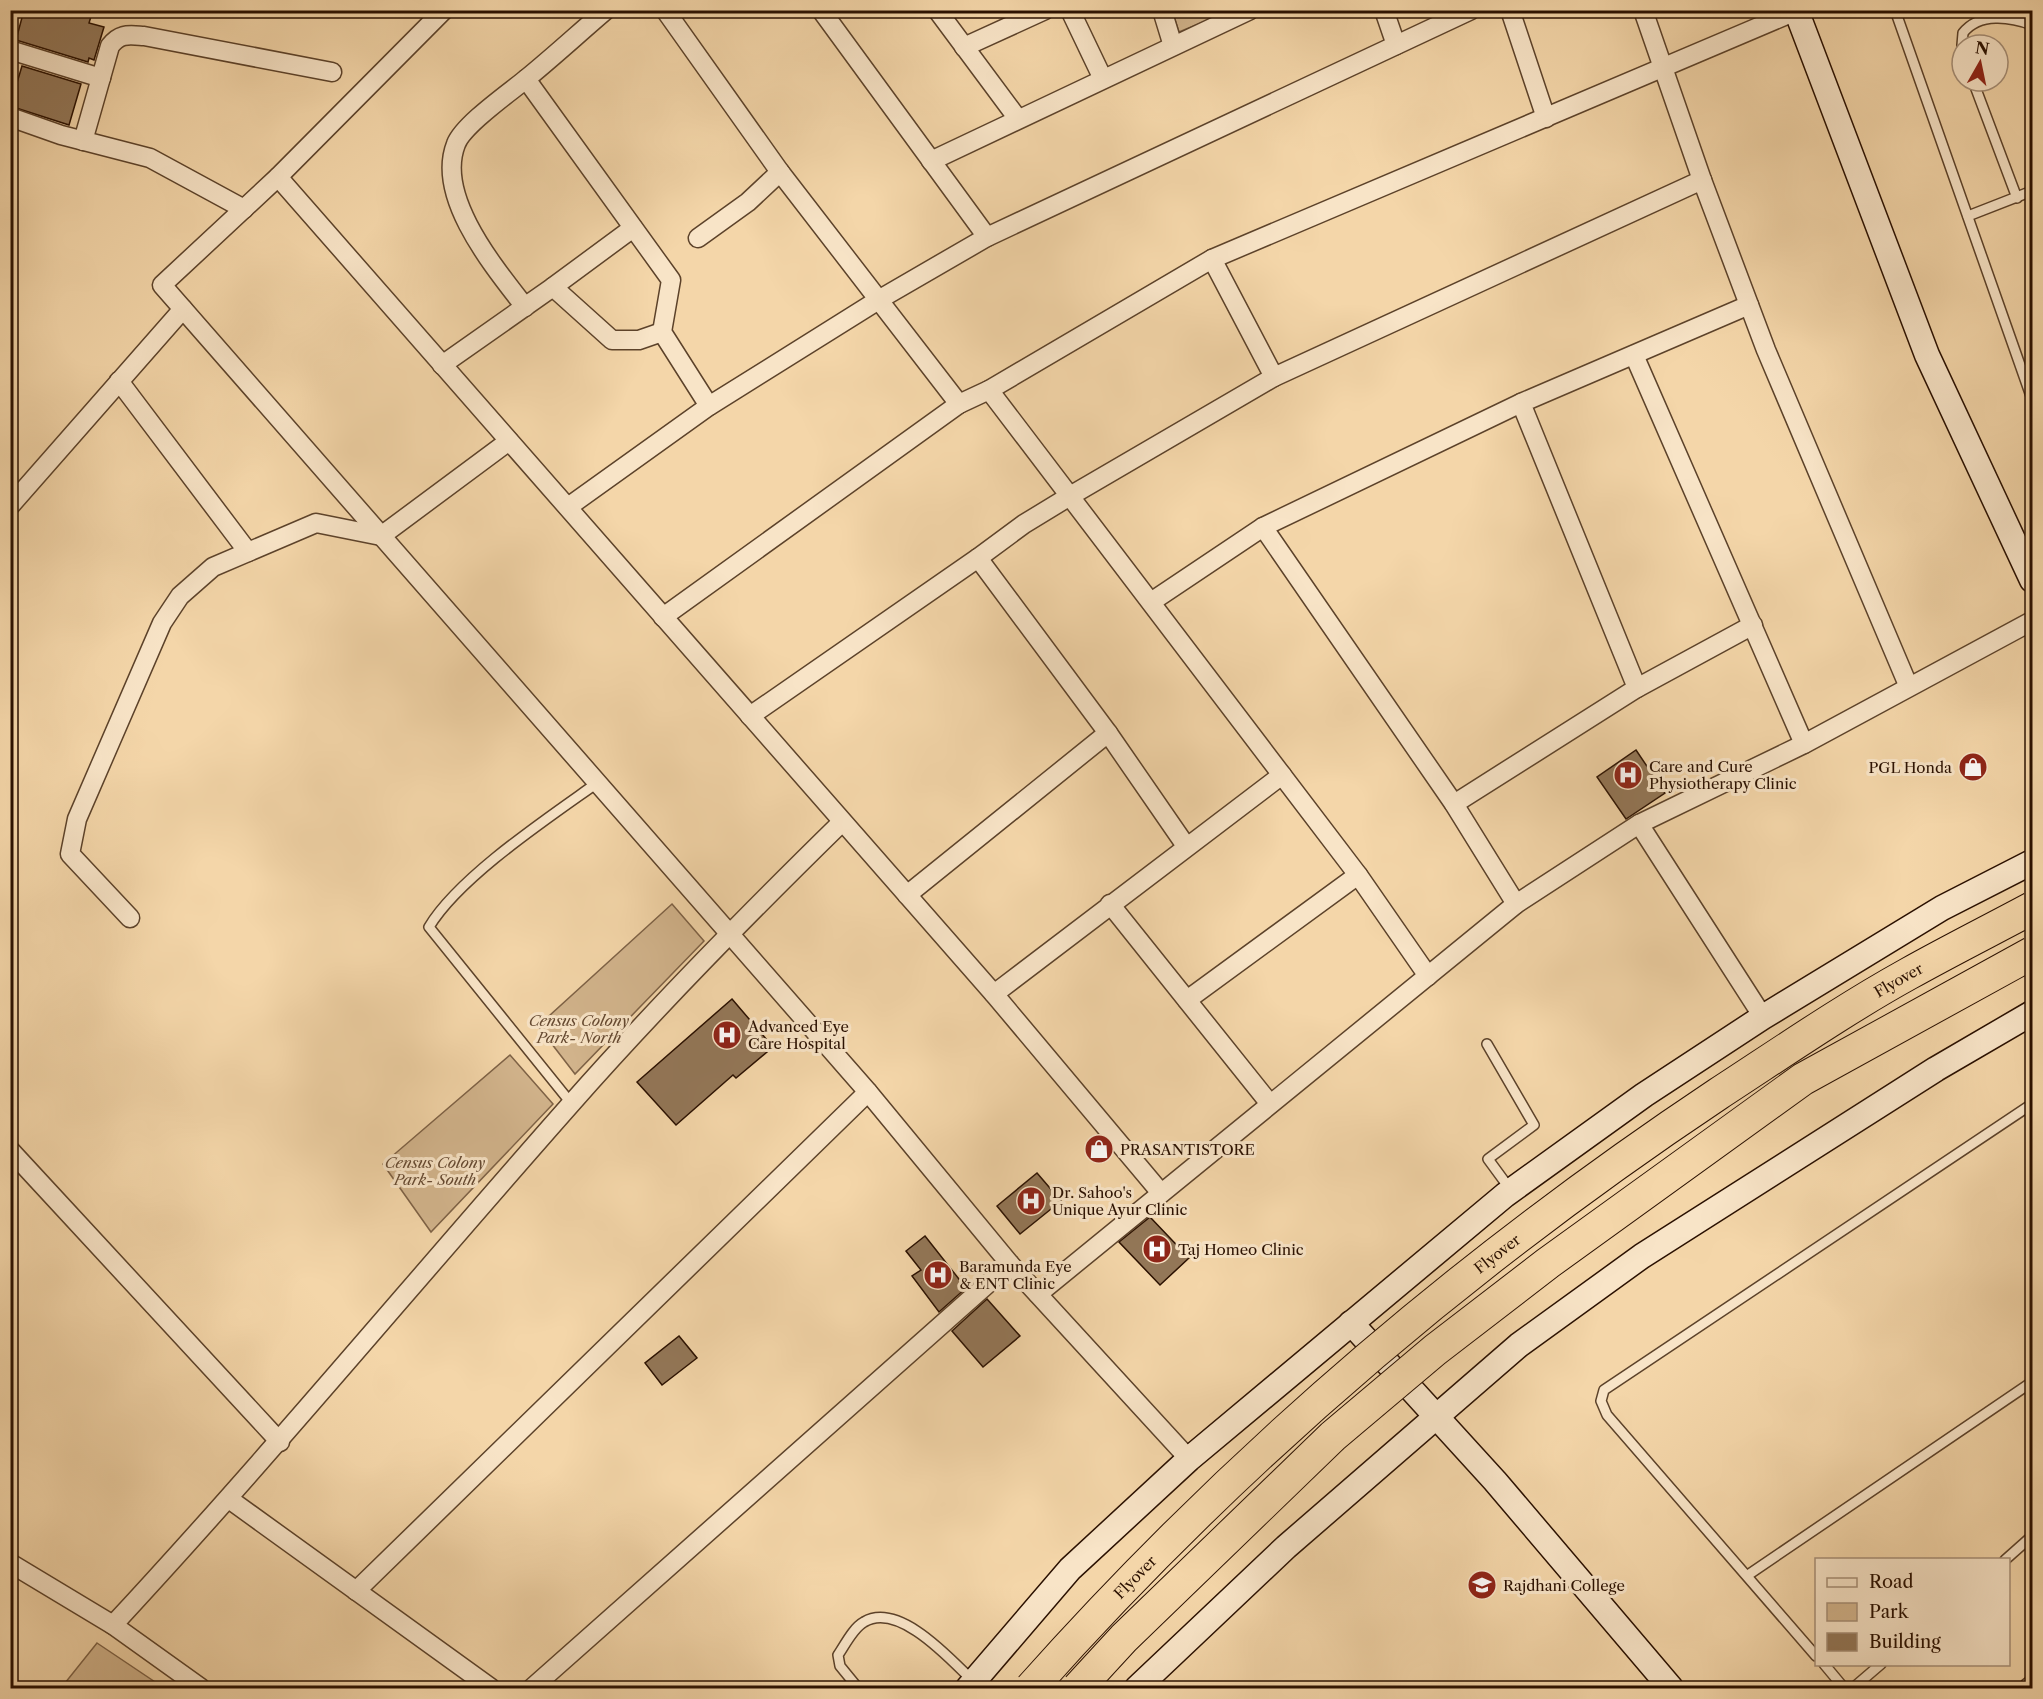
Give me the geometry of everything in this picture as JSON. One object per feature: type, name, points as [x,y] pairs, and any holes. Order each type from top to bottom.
[{"type":"highway","name":"Flyover","points":[[1031,1689],[1103,1608],[1217,1494],[1413,1321],[1530,1228],[1658,1134],[1790,1047],[1906,975],[2032,908]]},
{"type":"highway","points":[[1078,1689],[1141,1622],[1333,1436],[1435,1350],[1548,1263],[1803,1079],[2032,953]]},
{"type":"street","points":[[444,10],[278,177],[162,285],[868,1092],[1010,1264],[1189,1459]]},
{"type":"street","points":[[525,307],[485,256],[460,206],[452,168],[457,142],[494,104],[526,80],[606,10]]},
{"type":"street","points":[[665,10],[780,172],[959,404]]},
{"type":"street","points":[[821,10],[987,237]]},
{"type":"street","points":[[937,10],[1018,119]]},
{"type":"street","points":[[964,47],[1046,10]]},
{"type":"street","points":[[1070,10],[1103,79]]},
{"type":"street","points":[[1162,10],[1173,46]]},
{"type":"street","points":[[931,161],[1250,10]]},
{"type":"street","points":[[1384,10],[1396,45]]},
{"type":"street","points":[[568,507],[709,406],[880,299],[987,237],[1471,10]]},
{"type":"street","points":[[1510,10],[1546,118]]},
{"type":"street","points":[[1644,10],[1702,180],[1749,305],[1908,686]]},
{"type":"street","points":[[663,617],[959,404],[990,390],[1212,259],[1796,11],[1927,355],[2032,579]]},
{"type":"street","points":[[83,141],[110,46],[116,38],[124,34],[332,72]]},
{"type":"street","points":[[10,50],[101,78]]},
{"type":"street","points":[[526,80],[670,280],[662,332],[709,406]]},
{"type":"street","points":[[10,117],[83,141],[150,158],[244,209]]},
{"type":"street","points":[[698,238],[748,202],[780,172]]},
{"type":"street","points":[[278,177],[994,994],[1161,1194]]},
{"type":"street","points":[[750,716],[1024,524],[1274,377],[1702,180]]},
{"type":"street","points":[[442,365],[633,228]]},
{"type":"street","points":[[1212,259],[1274,377]]},
{"type":"street","points":[[553,287],[612,340],[639,340],[662,332]]},
{"type":"street","points":[[1151,602],[1263,528],[1521,404],[1749,305]]},
{"type":"street","points":[[10,506],[183,309]]},
{"type":"street","points":[[1634,355],[1804,744]]},
{"type":"street","points":[[119,381],[248,552]]},
{"type":"street","points":[[990,390],[1358,875],[1428,976]]},
{"type":"street","points":[[1521,404],[1637,688]]},
{"type":"street","points":[[130,918],[70,854],[77,819],[162,623],[180,596],[213,567],[316,523],[381,536],[509,441]]},
{"type":"street","points":[[1263,528],[1454,804],[1516,904]]},
{"type":"street","points":[[978,558],[1108,733],[1186,846]]},
{"type":"street","points":[[1038,1294],[1516,904],[1639,824],[1804,744],[2032,621]]},
{"type":"street","points":[[1454,804],[1637,688],[1753,625]]},
{"type":"street","points":[[907,895],[1108,733]]},
{"type":"street","points":[[994,994],[1282,775]]},
{"type":"street","points":[[113,1625],[280,1442],[571,1103],[729,933],[842,822]]},
{"type":"street","points":[[1639,824],[1763,1017]]},
{"type":"street","points":[[971,1685],[1070,1569],[1189,1459],[1512,1191],[1644,1095],[1763,1017],[1942,908],[2032,862]]},
{"type":"street","points":[[1187,1000],[1358,875]]},
{"type":"street","points":[[1110,904],[1270,1104]]},
{"type":"street","points":[[1137,1689],[1286,1547],[1519,1345],[1642,1256],[1936,1068],[2032,1013]]},
{"type":"street","points":[[356,1591],[868,1092]]},
{"type":"street","points":[[10,1150],[280,1442]]},
{"type":"street","points":[[532,1689],[1010,1264]]},
{"type":"street","points":[[1351,1323],[1437,1415],[1671,1689]]},
{"type":"street","points":[[229,1499],[491,1689]]},
{"type":"street","points":[[10,1563],[113,1625],[201,1689]]},
{"type":"street","points":[[2028,1689],[2032,1685]]},
{"type":"lane","points":[[1895,10],[2032,399]]},
{"type":"lane","points":[[1963,33],[1977,21],[2010,17],[2032,25]]},
{"type":"lane","points":[[1978,93],[2017,198]]},
{"type":"lane","points":[[1968,216],[2032,191]]},
{"type":"lane","points":[[571,1103],[429,927],[441,907],[506,851],[597,783]]},
{"type":"lane","points":[[1487,1044],[1534,1125],[1488,1159],[1512,1191]]},
{"type":"lane","points":[[1815,1655],[1607,1415],[1601,1401],[1604,1390],[2032,1104]]},
{"type":"lane","points":[[1748,1575],[2032,1382]]},
{"type":"lane","points":[[2007,1558],[2032,1536]]},
{"type":"lane","points":[[858,1689],[840,1666],[838,1655],[864,1622],[875,1618],[899,1621],[910,1626],[971,1685]]},
{"type":"lane","points":[[1825,1666],[1844,1689]]},
{"type":"lane","points":[[1853,1689],[1880,1666]]},
{"type":"green space","points":[[1172,10],[1230,11],[1179,32]]},
{"type":"green space","name":"Census Colony Park- North","points":[[672,904],[704,941],[575,1074],[538,1026]]},
{"type":"green space","name":"Census Colony Park- South","points":[[510,1055],[553,1104],[431,1232],[383,1164]]},
{"type":"green space","points":[[97,1643],[164,1688],[61,1688]]},
{"type":"building","points":[[24,10],[93,10],[89,23],[104,27],[94,60],[89,58],[88,62],[16,40]]},
{"type":"building","points":[[22,66],[81,84],[69,125],[10,106]]},
{"type":"building","points":[[1636,750],[1665,793],[1626,819],[1597,777]]},
{"type":"building","points":[[732,999],[773,1047],[736,1078],[733,1075],[676,1125],[637,1082]]},
{"type":"building","points":[[1037,1173],[1061,1201],[1020,1234],[997,1206]]},
{"type":"building","points":[[1150,1217],[1189,1258],[1160,1285],[1119,1242]]},
{"type":"building","points":[[925,1236],[966,1288],[939,1312],[912,1276],[921,1270],[906,1251]]},
{"type":"building","points":[[987,1299],[1020,1336],[983,1367],[952,1331]]},
{"type":"building","points":[[679,1336],[697,1358],[662,1385],[645,1363]]},
{"type":"place","name":"PGL Honda","points":[[1973,767]]},
{"type":"place","name":"Care and Cure Physiotherapy Clinic","points":[[1628,775]]},
{"type":"place","name":"Advanced Eye Care Hospital","points":[[727,1035]]},
{"type":"place","name":"PRASANTISTORE","points":[[1099,1149]]},
{"type":"place","name":"Dr. Sahoo's Unique Ayur Clinic","points":[[1031,1201]]},
{"type":"place","name":"Taj Homeo Clinic","points":[[1157,1249]]},
{"type":"place","name":"Baramunda Eye & ENT Clinic","points":[[938,1275]]},
{"type":"place","name":"Rajdhani College","points":[[1482,1585]]}]
